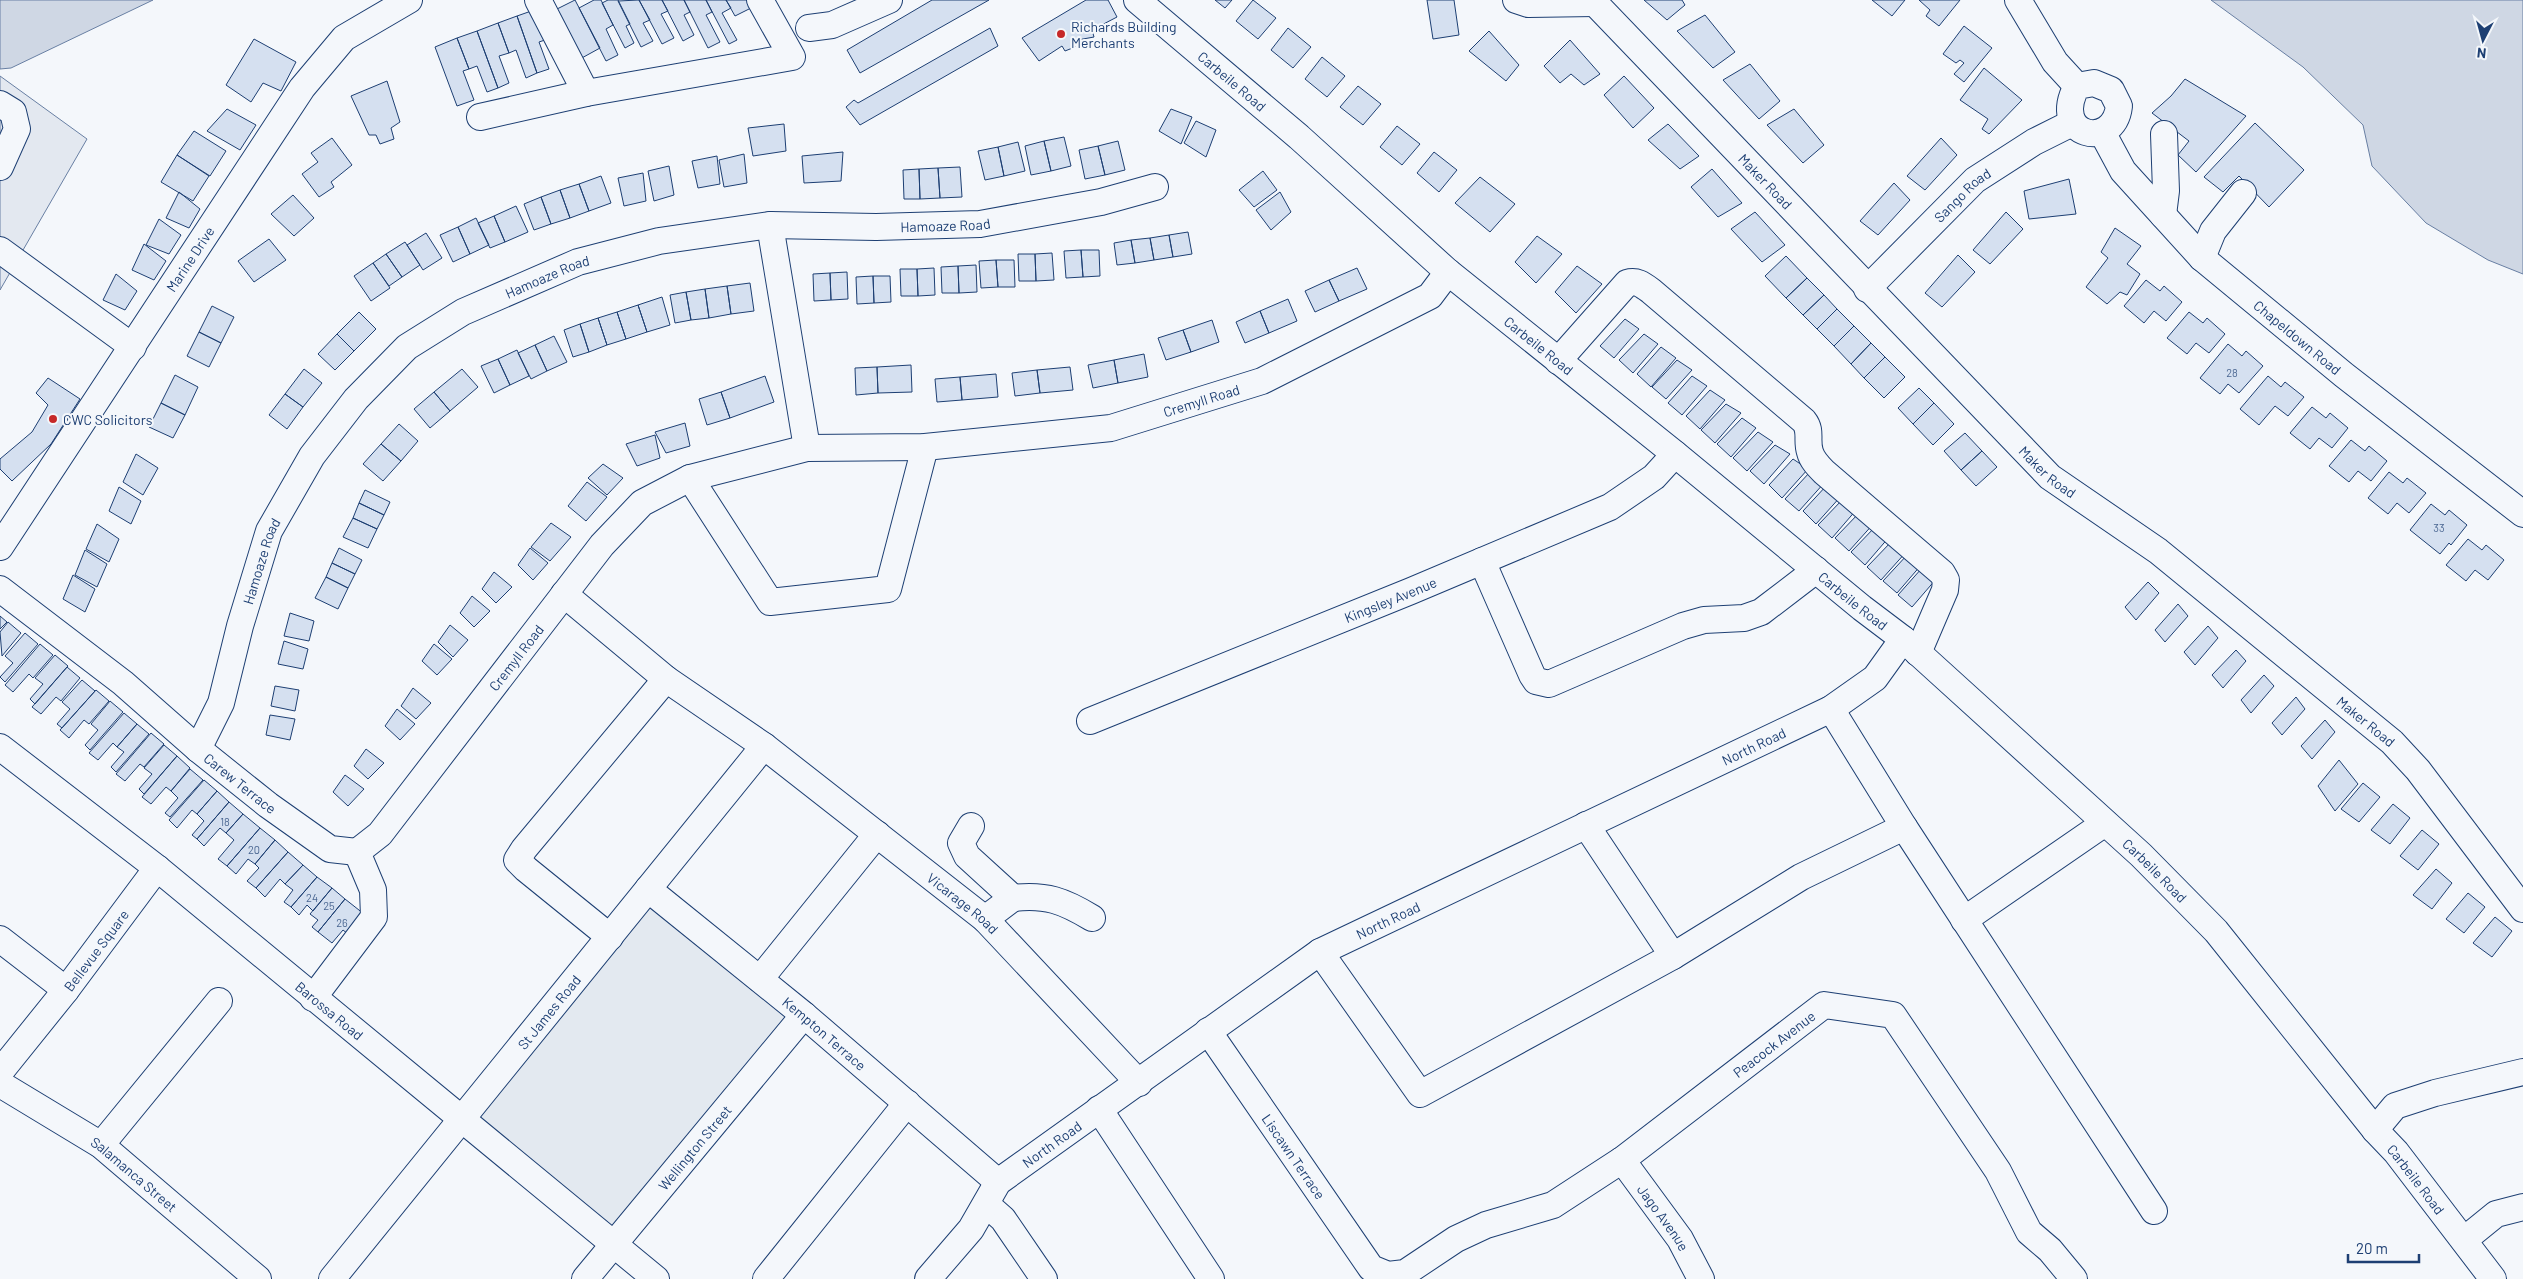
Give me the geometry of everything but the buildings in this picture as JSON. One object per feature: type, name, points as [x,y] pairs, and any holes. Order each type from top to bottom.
[{"type":"street","name":"Marine Drive","points":[[3,536],[133,347],[302,88],[344,38],[408,0]]},
{"type":"street","points":[[538,0],[586,93]]},
{"type":"street","points":[[480,117],[586,93],[792,57],[760,0]]},
{"type":"street","points":[[809,28],[832,25],[889,0]]},
{"type":"street","name":"Carbeile Road","points":[[1137,0],[1299,137],[1448,272],[1911,646],[2141,855],[2216,931],[2375,1130],[2396,1152],[2492,1279]]},
{"type":"street","name":"Maker Road","points":[[1516,0],[1528,4],[1594,1],[1867,289],[2050,477],[2158,551],[2392,742],[2418,770],[2523,909]]},
{"type":"street","points":[[2018,0],[2055,62],[2077,86]]},
{"type":"street","points":[[2094,83],[2104,86],[2116,97],[2118,116],[2114,123],[2102,132],[2087,132],[2072,123],[2068,106],[2077,86],[2094,83]]},
{"type":"street","points":[[0,104],[12,112],[17,129],[0,167]]},
{"type":"street","name":"Sango Road","points":[[1867,289],[1975,180],[2034,142],[2072,123]]},
{"type":"street","name":"Chapeldown Road","points":[[2102,132],[2123,171],[2202,258],[2344,375],[2523,514]]},
{"type":"street","points":[[2163,215],[2166,191],[2164,134]]},
{"type":"street","name":"Hamoaze Road","points":[[198,749],[221,703],[240,626],[269,531],[312,456],[356,399],[407,347],[463,312],[578,262],[659,241],[770,225],[876,227],[980,224],[1101,202],[1155,187]]},
{"type":"street","points":[[2202,258],[2213,231],[2243,193]]},
{"type":"street","points":[[770,225],[807,448]]},
{"type":"street","points":[[0,250],[133,347]]},
{"type":"street","name":"Cremyll Road","points":[[356,852],[380,834],[602,545],[642,503],[690,478],[807,448],[925,447],[1112,428],[1262,381],[1430,296],[1448,272]]},
{"type":"street","name":"North Road","points":[[928,1279],[972,1229],[992,1193],[1099,1109],[1139,1083],[1208,1031],[1320,952],[1830,709],[1874,678],[1911,646],[1945,590],[1946,580],[1942,573],[1824,472],[1813,460],[1809,450],[1809,428],[1804,421],[1650,291],[1634,281],[1627,283],[1558,360]]},
{"type":"street","points":[[690,478],[770,602],[888,588],[925,447]]},
{"type":"street","name":"Kingsley Avenue","points":[[1090,721],[1610,507],[1654,477],[1675,454]]},
{"type":"street","points":[[1482,561],[1532,675],[1536,681],[1549,684],[1683,626],[1704,620],[1744,618],[1761,612],[1816,570]]},
{"type":"street","name":"Carew Terrace","points":[[0,589],[123,683],[198,749],[268,805],[330,849],[356,852]]},
{"type":"street","name":"Vicarage Road","points":[[564,594],[666,678],[764,746],[985,919],[1139,1083]]},
{"type":"street","points":[[610,937],[533,875],[518,860],[529,842],[666,678]]},
{"type":"street","points":[[1830,709],[1964,920],[2154,1211]]},
{"type":"street","name":"St James Road","points":[[332,1279],[462,1121],[764,746]]},
{"type":"street","name":"Barossa Road","points":[[0,747],[157,868],[656,1279]]},
{"type":"street","points":[[1964,920],[2105,823]]},
{"type":"street","points":[[1586,825],[1673,956]]},
{"type":"street","points":[[971,826],[961,843],[967,856],[1013,898]]},
{"type":"street","points":[[1320,952],[1420,1094],[1673,956],[1801,877],[1904,827]]},
{"type":"street","points":[[760,979],[877,834]]},
{"type":"street","points":[[313,998],[374,917],[373,890],[356,852]]},
{"type":"street","name":"Bellevue Square","points":[[0,940],[66,990],[157,868]]},
{"type":"street","name":"Kempton Terrace","points":[[648,888],[804,1015],[907,1104],[992,1193],[1003,1219],[1044,1279]]},
{"type":"street","points":[[985,919],[1013,898],[1029,896],[1053,898],[1071,905],[1092,918]]},
{"type":"street","points":[[0,1072],[66,990]]},
{"type":"street","points":[[101,1145],[219,1001]]},
{"type":"street","name":"Peacock Avenue","points":[[1388,1275],[1405,1273],[1456,1239],[1486,1225],[1553,1205],[1622,1160],[1824,1006],[1893,1015],[1998,1172],[2028,1232],[2050,1250],[2074,1279]]},
{"type":"street","name":"Wellington Street","points":[[585,1279],[804,1015]]},
{"type":"street","name":"Liscawn Terrace","points":[[1208,1031],[1371,1268],[1388,1275]]},
{"type":"street","points":[[2375,1130],[2394,1106],[2435,1093],[2523,1072]]},
{"type":"street","name":"Salamanca Street","points":[[0,1084],[101,1145],[258,1279]]},
{"type":"street","points":[[766,1279],[907,1104]]},
{"type":"street","points":[[1099,1109],[1211,1279]]},
{"type":"street","name":"Jago Avenue","points":[[1622,1160],[1680,1239],[1700,1279]]},
{"type":"street","points":[[2464,1240],[2496,1214],[2523,1207]]},
{"type":"shaded area","points":[[0,0],[153,0],[11,68],[0,69]]},
{"type":"shaded area","points":[[2211,0],[2523,0],[2523,274],[2488,260],[2426,223],[2372,166],[2363,125],[2303,67]]},
{"type":"shaded area","points":[[0,76],[87,139],[0,290]]},
{"type":"shaded area","points":[[651,896],[799,1016],[612,1240],[473,1121]]},
{"type":"place","name":"Richards Building Merchants","points":[[1061,34]]},
{"type":"place","name":"CWC Solicitors","points":[[53,419]]}]
